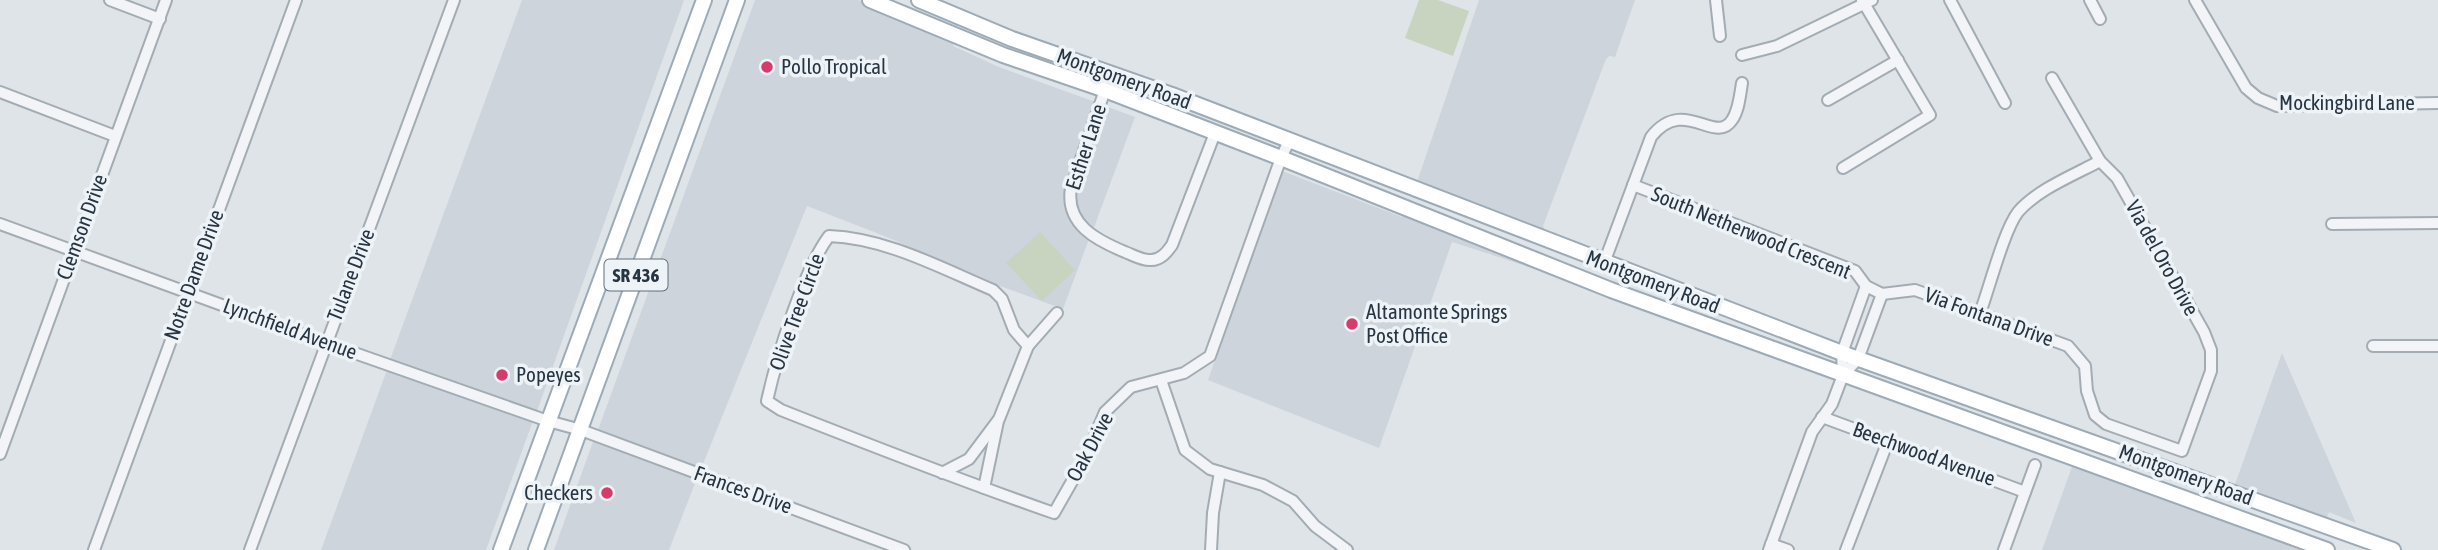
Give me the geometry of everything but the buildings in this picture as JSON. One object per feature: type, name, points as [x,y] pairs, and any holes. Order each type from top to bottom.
[{"type":"main road","name":"SR 436","points":[[501,550],[704,0]]},
{"type":"main road","name":"SR 436","points":[[536,550],[737,0]]},
{"type":"main road","name":"Montgomery Road","points":[[870,0],[1003,55],[1105,90],[1700,323],[2330,550]]},
{"type":"main road","name":"Montgomery Road","points":[[919,0],[1012,39],[1172,95],[1842,354],[2340,530],[2358,544],[2393,550]]},
{"type":"main road","points":[[1105,90],[1118,85],[1131,86],[1151,94],[1172,95]]},
{"type":"main road","points":[[1454,227],[1474,213]]},
{"type":"main road","points":[[1700,323],[1708,302]]},
{"type":"main road","points":[[2330,550],[2340,530]]},
{"type":"street","points":[[110,0],[159,19]]},
{"type":"street","name":"Clemson Drive","points":[[0,454],[166,0]]},
{"type":"street","name":"Notre Dame Drive","points":[[94,550],[296,0]]},
{"type":"street","name":"Tulane Drive","points":[[250,550],[454,0]]},
{"type":"street","points":[[1716,0],[1720,36]]},
{"type":"street","points":[[1950,0],[2005,103]]},
{"type":"street","points":[[2090,0],[2100,19]]},
{"type":"street","name":"Mockingbird Lane","points":[[2195,0],[2238,77],[2246,89],[2258,98],[2277,106],[2438,103]]},
{"type":"street","points":[[1742,55],[1777,46],[1866,1],[1930,116],[1843,167]]},
{"type":"street","points":[[1828,100],[1898,60]]},
{"type":"street","name":"Via del Oro Drive","points":[[2052,78],[2100,160],[2117,178],[2204,332],[2211,350],[2211,371],[2182,451]]},
{"type":"street","points":[[1604,263],[1651,137],[1660,126],[1681,118],[1713,128],[1723,128],[1732,122],[1737,111],[1742,83]]},
{"type":"street","name":"Esther Lane","points":[[1105,90],[1071,188],[1069,200],[1072,214],[1082,228],[1093,236],[1142,259],[1159,258],[1172,245],[1215,133]]},
{"type":"street","points":[[0,92],[115,136]]},
{"type":"street","name":"Oak Drive","points":[[984,488],[1054,513],[1087,455],[1105,412],[1131,387],[1184,373],[1210,356],[1289,141]]},
{"type":"street","points":[[1980,313],[2018,213],[2035,197],[2100,160]]},
{"type":"street","name":"South Netherwood Crescent","points":[[1633,185],[1855,271],[1866,286]]},
{"type":"street","points":[[2332,225],[2438,223]]},
{"type":"street","name":"Lynchfield Avenue","points":[[0,224],[326,343],[548,421],[581,429]]},
{"type":"street","name":"Olive Tree Circle","points":[[984,488],[781,410],[768,401],[794,313],[818,250],[830,236],[852,237],[899,251],[993,290],[1002,299],[1014,330],[1028,346]]},
{"type":"street","points":[[1788,550],[1770,547],[1812,432],[1832,404],[1843,375],[1857,359],[1882,294],[1866,286],[1842,354],[1843,375]]},
{"type":"street","name":"Via Fontana Drive","points":[[1882,294],[1915,289],[2068,346],[2085,366],[2087,391],[2095,415],[2106,424],[2182,451]]},
{"type":"street","points":[[984,488],[999,419],[1028,346],[1057,313]]},
{"type":"street","points":[[2373,346],[2438,346]]},
{"type":"street","points":[[1160,380],[1185,450],[1210,469],[1263,485],[1293,501],[1315,526],[1347,550]]},
{"type":"street","name":"Beechwood Avenue","points":[[1822,417],[2025,492]]},
{"type":"street","points":[[942,473],[969,459],[999,419]]},
{"type":"street","name":"Frances Drive","points":[[581,429],[904,550]]},
{"type":"street","points":[[1846,550],[1888,441]]},
{"type":"street","points":[[2004,550],[2035,465]]},
{"type":"street","points":[[1211,550],[1213,513],[1220,472]]},
{"type":"shaded area","points":[[522,0],[684,0],[537,411],[390,360]]},
{"type":"shaded area","points":[[755,0],[858,0],[954,40],[953,46],[999,67],[1095,102],[1065,187],[1064,199],[1067,216],[1077,230],[1089,239],[1063,309],[1000,286],[807,206],[701,469],[598,430]]},
{"type":"shaded area","points":[[1479,0],[1635,0],[1615,57],[1609,56],[1606,59],[1543,226],[1545,231],[1551,234],[1416,185]]},
{"type":"shaded area","points":[[1105,106],[1135,117],[1093,230],[1077,212],[1075,200]]},
{"type":"shaded area","points":[[1282,171],[1402,217],[1404,213],[1539,266],[1538,270],[1452,242],[1379,448],[1208,380]]},
{"type":"shaded area","points":[[2282,353],[2356,523],[2329,512],[2326,520],[2234,487]]},
{"type":"shaded area","points":[[387,370],[533,421],[486,550],[321,550]]},
{"type":"shaded area","points":[[594,439],[697,478],[669,550],[554,550]]},
{"type":"shaded area","points":[[2073,464],[2313,550],[2042,550]]},
{"type":"green space","points":[[1419,0],[1438,0],[1469,11],[1453,56],[1405,38]]},
{"type":"green space","points":[[1040,232],[1075,270],[1042,301],[1006,263]]},
{"type":"place","name":"Pollo Tropical","points":[[767,67]]},
{"type":"place","name":"Altamonte Springs Post Office","points":[[1352,324]]},
{"type":"place","name":"Popeyes","points":[[502,375]]},
{"type":"place","name":"Checkers","points":[[607,493]]}]
